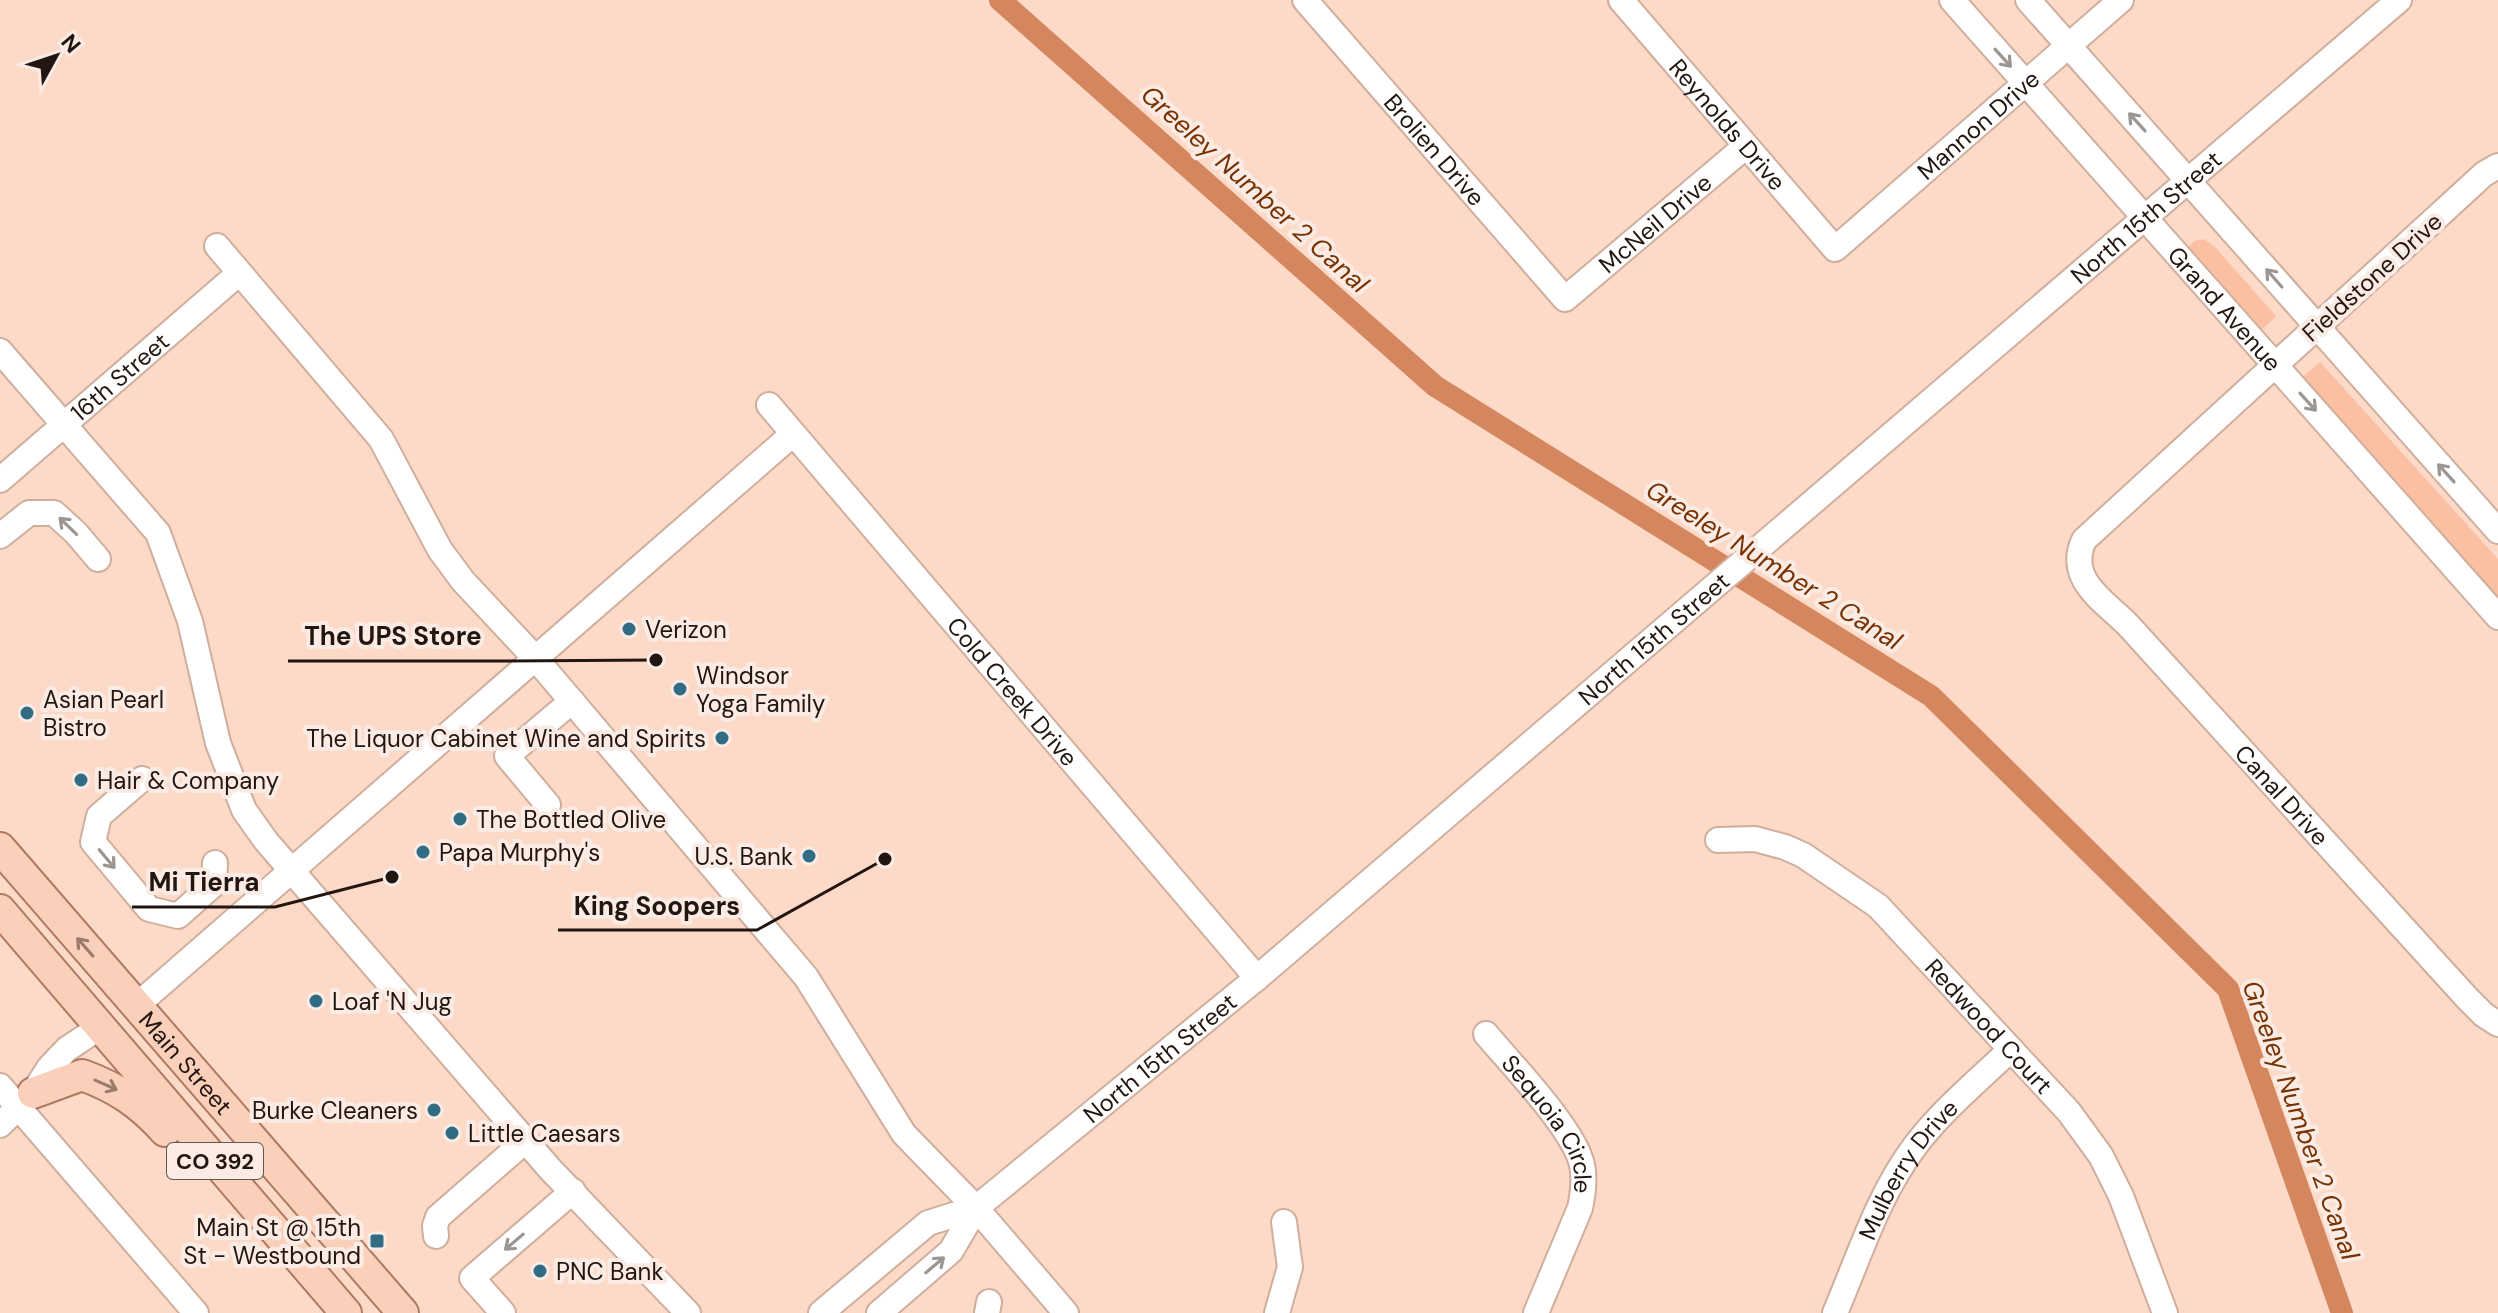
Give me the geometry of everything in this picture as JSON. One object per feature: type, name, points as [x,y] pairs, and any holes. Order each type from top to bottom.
[{"type":"main road","name":"Main Street","points":[[0,848],[403,1313]]},
{"type":"main road","points":[[0,893],[14,900],[108,1004],[128,1009],[136,1006]]},
{"type":"main road","name":"Main Street","points":[[0,910],[346,1313]]},
{"type":"main road","points":[[100,1027],[123,1028],[148,1046],[244,1156],[302,1198]]},
{"type":"main road","points":[[26,1100],[82,1075],[118,1090],[151,1115],[223,1198],[272,1227]]},
{"type":"street","name":"Brolien Drive","points":[[1305,0],[1565,299]]},
{"type":"street","name":"Reynolds Drive","points":[[1621,0],[1835,249]]},
{"type":"street","name":"Grand Avenue","points":[[1952,0],[2498,617]]},
{"type":"street","points":[[2028,0],[2498,531]]},
{"type":"street","name":"Mannon Drive","points":[[1835,249],[2121,0]]},
{"type":"street","name":"North 15th Street","points":[[880,1312],[951,1251],[976,1208],[1257,978],[2399,0]]},
{"type":"street","name":"McNeil Drive","points":[[1565,299],[1746,146]]},
{"type":"street","name":"Fieldstone Drive","points":[[2078,558],[2084,540],[2484,174],[2498,166]]},
{"type":"street","points":[[217,246],[381,439],[440,550],[485,608],[536,659],[806,977],[904,1134],[976,1208],[1066,1313]]},
{"type":"street","name":"16th Street","points":[[0,480],[238,274]]},
{"type":"street","points":[[0,351],[158,533],[190,621],[218,743],[244,810],[525,1141],[688,1313]]},
{"type":"street","name":"Cold Creek Drive","points":[[769,405],[1257,978]]},
{"type":"street","points":[[136,1006],[793,434]]},
{"type":"street","points":[[0,536],[29,513],[54,513],[98,559]]},
{"type":"street","name":"Canal Drive","points":[[2078,558],[2085,582],[2128,625],[2467,998],[2498,1024]]},
{"type":"street","points":[[548,805],[507,756],[572,701]]},
{"type":"street","points":[[142,779],[99,816],[93,842],[149,909],[178,916],[214,884],[215,863]]},
{"type":"street","name":"Redwood Court","points":[[1718,840],[1755,839],[1785,847],[1803,855],[1878,906],[2069,1112],[2101,1156],[2121,1196],[2165,1313]]},
{"type":"street","points":[[0,1125],[26,1100],[67,1049],[100,1027]]},
{"type":"street","name":"Sequoia Circle","points":[[1486,1034],[1570,1135],[1582,1163],[1580,1208],[1536,1313]]},
{"type":"street","name":"Mulberry Drive","points":[[1835,1313],[1883,1200],[1915,1146],[1942,1115],[2011,1049]]},
{"type":"street","points":[[0,1086],[26,1100],[196,1313]]},
{"type":"street","points":[[436,1236],[438,1217],[525,1141]]},
{"type":"street","points":[[503,1313],[472,1278],[573,1191]]},
{"type":"street","name":"North 15th Street","points":[[821,1313],[928,1223],[976,1208]]},
{"type":"street","points":[[1277,1313],[1290,1267],[1284,1222]]},
{"type":"shaded area","points":[[2204,239],[2215,247],[2276,316],[2259,333],[2187,249],[2194,241]]},
{"type":"shaded area","points":[[2320,362],[2498,559],[2498,605],[2297,382]]},
{"type":"waterway","name":"Greeley Number 2 Canal","points":[[1000,0],[1435,386],[1931,696],[2228,989],[2342,1313]]},
{"type":"place","name":"Verizon","points":[[629,629]]},
{"type":"place","name":"The UPS Store","points":[[656,660]]},
{"type":"place","name":"Windsor Yoga Family","points":[[680,689]]},
{"type":"place","name":"Asian Pearl Bistro","points":[[27,713]]},
{"type":"place","name":"The Liquor Cabinet Wine and Spirits","points":[[722,738]]},
{"type":"place","name":"Hair & Company","points":[[81,780]]},
{"type":"place","name":"The Bottled Olive","points":[[460,819]]},
{"type":"place","name":"Papa Murphy's","points":[[423,852]]},
{"type":"place","name":"U.S. Bank","points":[[809,856]]},
{"type":"place","name":"King Soopers","points":[[885,859]]},
{"type":"place","name":"Mi Tierra","points":[[392,877]]},
{"type":"place","name":"Loaf 'N Jug","points":[[316,1001]]},
{"type":"place","name":"Burke Cleaners","points":[[434,1110]]},
{"type":"place","name":"Little Caesars","points":[[452,1133]]},
{"type":"place","name":"Main St @ 15th St - Westbound","points":[[377,1241]]},
{"type":"place","name":"PNC Bank","points":[[540,1271]]}]
